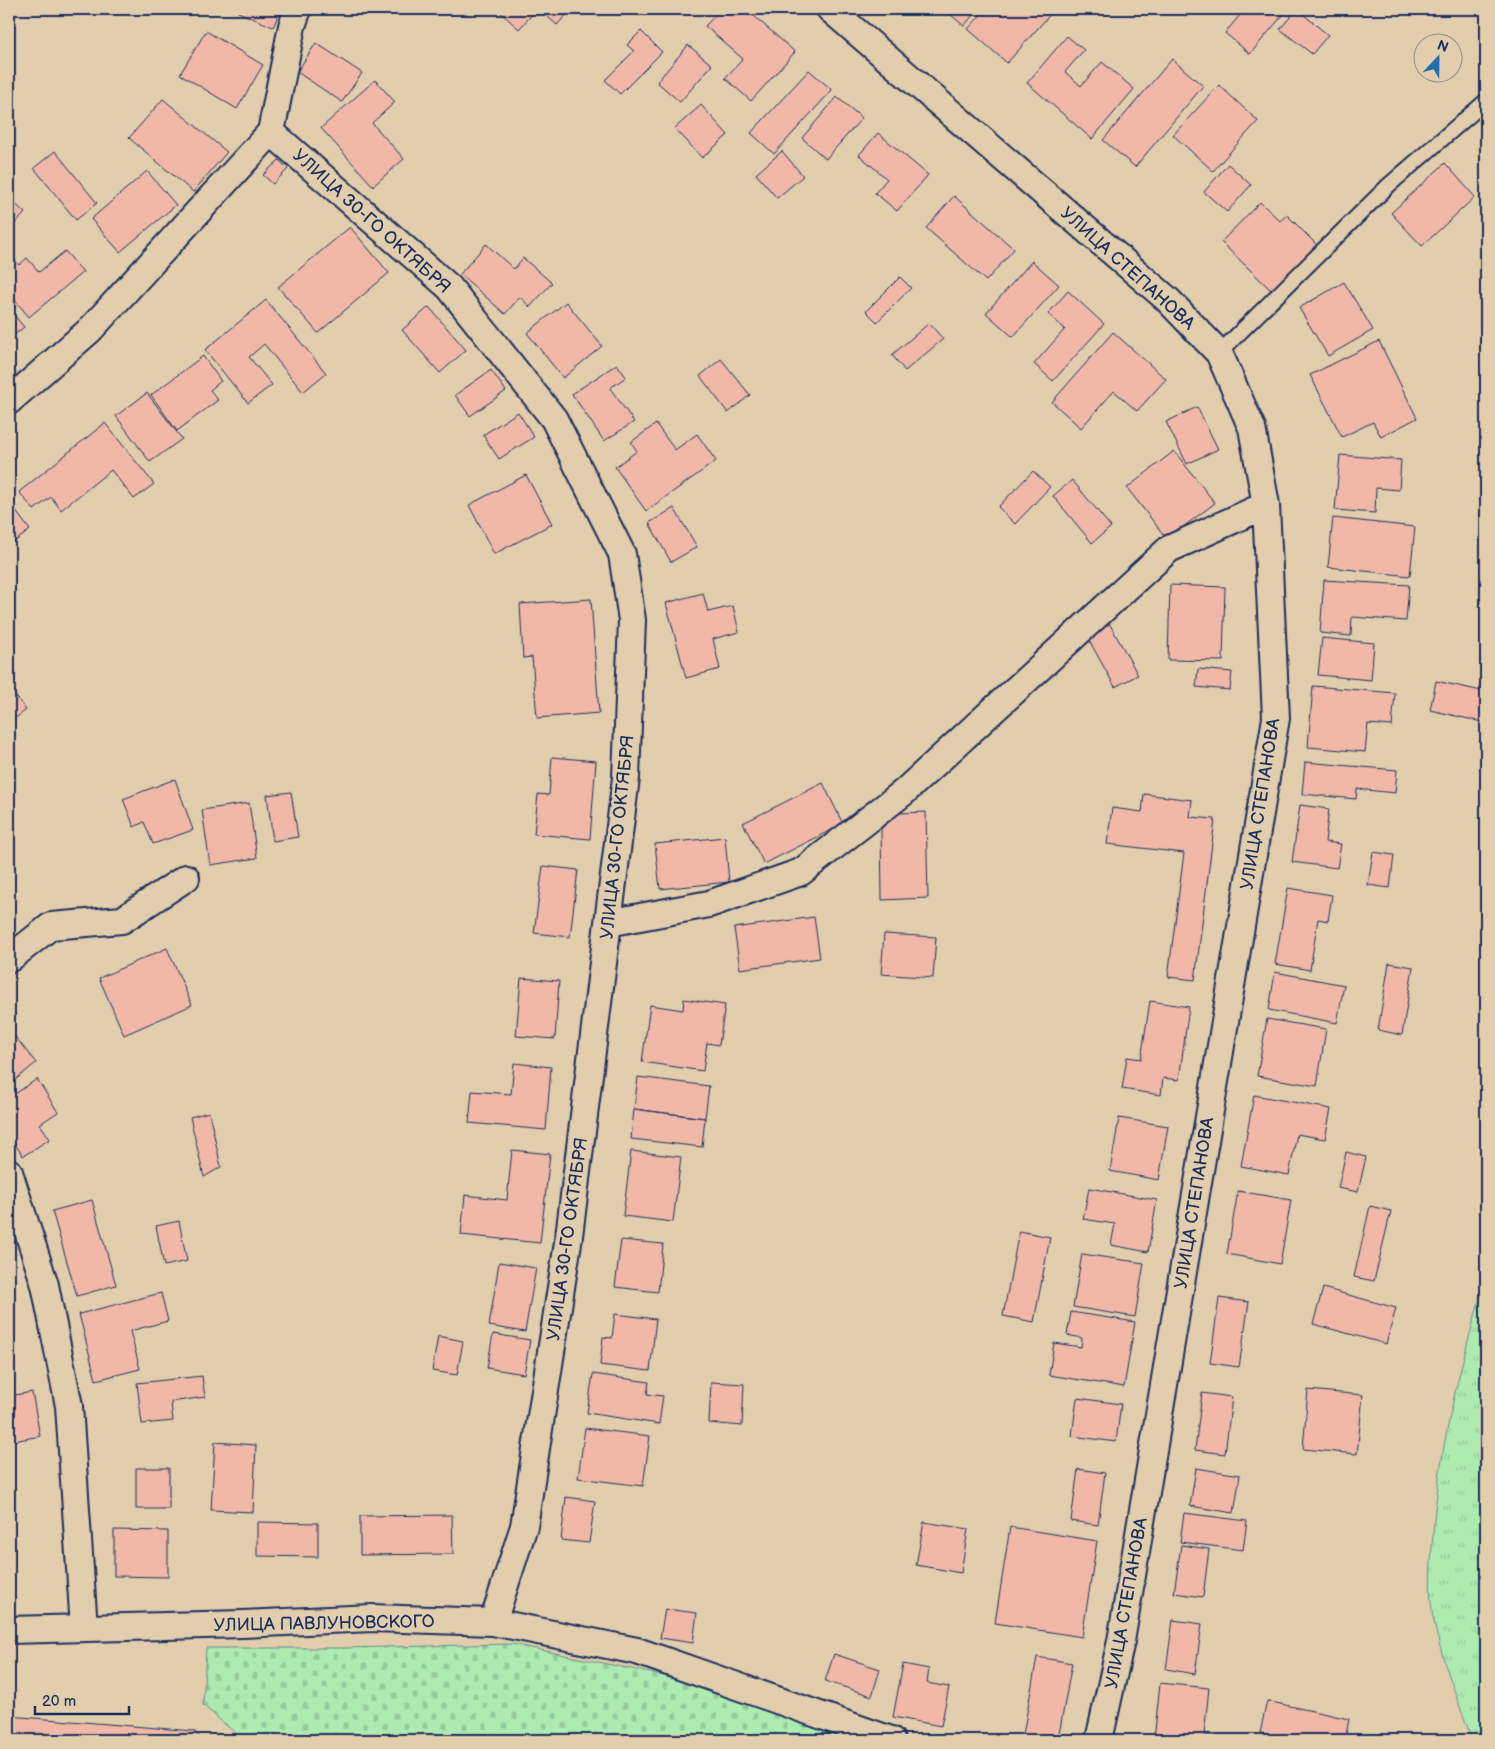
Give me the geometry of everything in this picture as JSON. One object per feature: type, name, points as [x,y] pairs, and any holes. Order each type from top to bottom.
[{"type":"street","points":[[9,401],[90,330],[271,132],[292,26],[298,9]]},
{"type":"street","name":"УЛИЦА СТЕПАНОВА","points":[[830,9],[1168,299],[1219,353],[1252,428],[1266,505],[1276,718],[1121,1641],[1099,1740]]},
{"type":"street","name":"УЛИЦА 30-ГО ОКТЯБРЯ","points":[[271,132],[449,287],[554,419],[622,554],[632,620],[626,778],[570,1236],[524,1526],[493,1622]]},
{"type":"street","points":[[608,923],[709,904],[802,872],[904,792],[1168,549],[1266,505]]},
{"type":"street","points":[[9,959],[51,926],[122,920],[186,878]]},
{"type":"street","points":[[9,1172],[44,1285],[69,1406],[84,1628]]},
{"type":"street","name":"УЛИЦА ПАВЛУНОВСКОГО","points":[[9,1630],[243,1624],[372,1618],[493,1622],[637,1651],[891,1740]]},
{"type":"lane","points":[[1219,353],[1388,185],[1486,102]]},
{"type":"green space","points":[[1486,1278],[1486,1740],[1472,1740],[1436,1633],[1431,1607],[1430,1576],[1440,1469],[1452,1405]]},
{"type":"green space","points":[[512,1644],[679,1679],[848,1740],[243,1740],[203,1705],[206,1648],[344,1648]]},
{"type":"building","points":[[239,9],[281,9],[273,27],[238,12]]},
{"type":"building","points":[[503,9],[537,9],[519,29],[500,12]]},
{"type":"building","points":[[539,9],[572,9],[557,25]]},
{"type":"building","points":[[721,9],[746,9],[795,52],[751,101],[725,78],[743,59],[705,26]]},
{"type":"building","points":[[944,9],[978,9],[964,26]]},
{"type":"building","points":[[986,9],[1055,9],[1007,63],[968,29]]},
{"type":"building","points":[[1245,9],[1288,9],[1250,54],[1225,33]]},
{"type":"building","points":[[1297,9],[1328,35],[1312,54],[1280,29]]},
{"type":"building","points":[[206,31],[263,65],[237,109],[180,74]]},
{"type":"building","points":[[641,31],[662,52],[620,94],[605,80],[634,51],[627,45]]},
{"type":"building","points":[[1067,36],[1084,50],[1065,72],[1081,86],[1102,62],[1134,89],[1092,139],[1027,83]]},
{"type":"building","points":[[316,43],[362,73],[342,102],[297,72]]},
{"type":"building","points":[[688,45],[712,65],[680,102],[657,82]]},
{"type":"building","points":[[1172,59],[1203,86],[1135,167],[1103,140]]},
{"type":"building","points":[[809,70],[832,90],[774,154],[751,133]]},
{"type":"building","points":[[375,80],[395,102],[372,123],[404,159],[373,186],[321,128]]},
{"type":"building","points":[[1219,85],[1258,121],[1213,171],[1173,135]]},
{"type":"building","points":[[837,97],[862,118],[826,159],[802,138]]},
{"type":"building","points":[[163,99],[227,152],[193,192],[129,138]]},
{"type":"building","points":[[701,105],[728,135],[702,158],[675,128]]},
{"type":"building","points":[[878,133],[928,175],[897,211],[875,193],[887,179],[859,155]]},
{"type":"building","points":[[55,151],[97,203],[76,220],[34,168]]},
{"type":"building","points":[[782,151],[803,176],[777,198],[756,174]]},
{"type":"building","points":[[279,160],[288,169],[273,184],[263,175]]},
{"type":"building","points":[[1445,163],[1475,197],[1422,246],[1391,213]]},
{"type":"building","points":[[1228,164],[1251,185],[1227,212],[1204,192]]},
{"type":"building","points":[[147,171],[176,205],[120,252],[91,219]]},
{"type":"building","points":[[954,196],[1014,249],[986,281],[926,228]]},
{"type":"building","points":[[9,198],[25,213],[9,230]]},
{"type":"building","points":[[1260,202],[1280,221],[1287,215],[1318,246],[1273,292],[1221,242]]},
{"type":"building","points":[[350,227],[389,273],[318,333],[278,287]]},
{"type":"building","points":[[486,244],[514,269],[523,258],[552,283],[530,307],[520,297],[505,314],[460,274]]},
{"type":"building","points":[[65,251],[83,272],[29,317],[9,293],[9,252],[19,265],[27,258],[39,272]]},
{"type":"building","points":[[1032,261],[1059,285],[1013,337],[986,313]]},
{"type":"building","points":[[900,277],[911,288],[877,322],[866,311]]},
{"type":"building","points":[[1344,282],[1373,330],[1328,356],[1299,308]]},
{"type":"building","points":[[1068,291],[1104,324],[1053,381],[1034,364],[1065,329],[1048,314]]},
{"type":"building","points":[[266,300],[326,373],[303,392],[264,344],[249,357],[272,385],[248,403],[205,350]]},
{"type":"building","points":[[566,302],[602,346],[563,378],[527,333]]},
{"type":"building","points":[[429,307],[466,350],[440,373],[402,330]]},
{"type":"building","points":[[9,309],[24,327],[9,339]]},
{"type":"building","points":[[929,323],[943,339],[905,371],[892,355]]},
{"type":"building","points":[[1113,332],[1166,379],[1137,411],[1114,391],[1081,428],[1052,402]]},
{"type":"building","points":[[1379,341],[1417,418],[1381,437],[1373,422],[1342,437],[1310,375]]},
{"type":"building","points":[[203,356],[221,381],[210,390],[218,400],[177,431],[151,395]]},
{"type":"building","points":[[721,359],[750,395],[728,413],[700,376]]},
{"type":"building","points":[[617,364],[626,377],[610,388],[634,422],[604,441],[572,394]]},
{"type":"building","points":[[491,370],[506,391],[470,416],[455,395]]},
{"type":"building","points":[[147,393],[182,439],[150,462],[116,416]]},
{"type":"building","points":[[1197,407],[1218,449],[1187,464],[1166,422]]},
{"type":"building","points":[[518,412],[534,437],[499,459],[483,435]]},
{"type":"building","points":[[105,423],[154,484],[134,499],[111,470],[61,510],[51,497],[34,510],[19,492]]},
{"type":"building","points":[[656,424],[675,450],[697,434],[716,461],[646,511],[615,467],[637,451],[631,442]]},
{"type":"building","points":[[1174,451],[1215,503],[1167,539],[1127,488]]},
{"type":"building","points":[[1340,455],[1401,460],[1399,490],[1376,488],[1375,513],[1335,510]]},
{"type":"building","points":[[1033,471],[1050,487],[1015,524],[998,507]]},
{"type":"building","points":[[526,475],[552,524],[494,554],[469,505]]},
{"type":"building","points":[[1072,480],[1111,527],[1092,543],[1053,496]]},
{"type":"building","points":[[9,502],[30,530],[9,546]]},
{"type":"building","points":[[674,508],[697,547],[671,562],[649,523]]},
{"type":"building","points":[[1333,518],[1415,527],[1410,576],[1328,567]]},
{"type":"building","points":[[1324,580],[1409,585],[1406,621],[1352,617],[1351,636],[1320,633]]},
{"type":"building","points":[[1170,585],[1225,587],[1223,661],[1168,660]]},
{"type":"building","points":[[703,593],[708,612],[733,606],[739,632],[713,639],[720,669],[686,678],[666,603]]},
{"type":"building","points":[[591,599],[599,713],[537,718],[532,657],[523,658],[520,604]]},
{"type":"building","points":[[1108,621],[1138,675],[1115,687],[1085,633]]},
{"type":"building","points":[[1322,638],[1374,643],[1371,680],[1318,675]]},
{"type":"building","points":[[1198,669],[1232,672],[1230,690],[1196,687]]},
{"type":"building","points":[[1436,681],[1486,692],[1486,723],[1430,710]]},
{"type":"building","points":[[1313,686],[1395,693],[1392,726],[1368,724],[1365,752],[1308,747]]},
{"type":"building","points":[[9,687],[26,710],[9,723]]},
{"type":"building","points":[[552,757],[596,761],[590,839],[534,834],[538,794],[549,795]]},
{"type":"building","points":[[1305,762],[1397,770],[1395,793],[1357,789],[1356,799],[1302,794]]},
{"type":"building","points":[[175,779],[193,830],[153,844],[144,822],[134,827],[123,799]]},
{"type":"building","points":[[823,783],[843,824],[764,864],[743,823]]},
{"type":"building","points":[[291,792],[298,837],[273,841],[267,795]]},
{"type":"building","points":[[1144,794],[1192,800],[1190,817],[1215,819],[1195,980],[1168,977],[1184,853],[1107,844],[1112,808],[1142,812]]},
{"type":"building","points":[[249,803],[257,858],[210,865],[202,810]]},
{"type":"building","points":[[1300,805],[1329,809],[1325,842],[1341,844],[1337,868],[1292,862]]},
{"type":"building","points":[[926,812],[928,898],[882,900],[881,829],[897,813]]},
{"type":"building","points":[[725,837],[729,882],[660,889],[655,844]]},
{"type":"building","points":[[1373,852],[1394,855],[1390,888],[1368,885]]},
{"type":"building","points":[[543,866],[578,870],[570,937],[534,933]]},
{"type":"building","points":[[1288,888],[1332,895],[1328,921],[1318,919],[1310,970],[1275,964]]},
{"type":"building","points":[[814,917],[820,958],[740,969],[734,928]]},
{"type":"building","points":[[884,934],[936,937],[933,978],[881,974]]},
{"type":"building","points":[[167,948],[192,1005],[124,1035],[99,978]]},
{"type":"building","points":[[1389,963],[1413,967],[1402,1035],[1378,1030]]},
{"type":"building","points":[[1275,972],[1344,985],[1337,1023],[1269,1010]]},
{"type":"building","points":[[521,978],[559,981],[555,1039],[516,1036]]},
{"type":"building","points":[[684,999],[725,1005],[719,1045],[707,1043],[703,1071],[642,1062],[650,1005],[683,1010]]},
{"type":"building","points":[[1150,1001],[1189,1007],[1179,1080],[1163,1078],[1161,1095],[1122,1089],[1127,1057],[1141,1059]]},
{"type":"building","points":[[1267,1019],[1326,1029],[1317,1086],[1257,1076]]},
{"type":"building","points":[[9,1029],[36,1063],[9,1085]]},
{"type":"building","points":[[514,1063],[551,1067],[546,1130],[469,1123],[472,1091],[511,1094]]},
{"type":"building","points":[[638,1077],[709,1086],[705,1118],[634,1109]]},
{"type":"building","points":[[37,1079],[58,1112],[40,1124],[50,1139],[23,1156],[9,1135],[9,1098]]},
{"type":"building","points":[[1254,1095],[1331,1109],[1325,1139],[1297,1134],[1289,1175],[1241,1166]]},
{"type":"building","points":[[634,1109],[705,1118],[702,1147],[631,1139]]},
{"type":"building","points":[[209,1112],[221,1167],[204,1177],[190,1117]]},
{"type":"building","points":[[1119,1118],[1168,1126],[1159,1180],[1110,1171]]},
{"type":"building","points":[[512,1150],[550,1154],[540,1243],[461,1235],[465,1195],[507,1200]]},
{"type":"building","points":[[631,1151],[681,1157],[673,1222],[623,1216]]},
{"type":"building","points":[[1346,1152],[1366,1157],[1358,1192],[1338,1188]]},
{"type":"building","points":[[1089,1188],[1157,1200],[1148,1252],[1111,1245],[1115,1224],[1083,1219]]},
{"type":"building","points":[[1238,1191],[1291,1200],[1280,1264],[1227,1254]]},
{"type":"building","points":[[92,1200],[116,1285],[77,1296],[52,1211]]},
{"type":"building","points":[[1370,1206],[1391,1211],[1374,1281],[1354,1277]]},
{"type":"building","points":[[179,1221],[187,1261],[164,1266],[156,1226]]},
{"type":"building","points":[[1019,1231],[1050,1237],[1034,1322],[1003,1316]]},
{"type":"building","points":[[621,1240],[663,1244],[658,1292],[615,1287]]},
{"type":"building","points":[[1082,1254],[1144,1263],[1135,1317],[1073,1307]]},
{"type":"building","points":[[499,1262],[536,1268],[525,1332],[489,1326]]},
{"type":"building","points":[[1323,1288],[1396,1308],[1386,1344],[1313,1324]]},
{"type":"building","points":[[161,1293],[168,1321],[130,1331],[140,1369],[96,1380],[79,1314]]},
{"type":"building","points":[[1219,1298],[1249,1302],[1239,1367],[1210,1363]]},
{"type":"building","points":[[1071,1312],[1135,1322],[1124,1387],[1049,1375],[1054,1343],[1081,1347],[1082,1338],[1067,1335]]},
{"type":"building","points":[[615,1314],[656,1319],[650,1371],[600,1365],[603,1337],[612,1338]]},
{"type":"building","points":[[493,1334],[530,1340],[524,1374],[487,1368]]},
{"type":"building","points":[[438,1336],[463,1341],[457,1375],[432,1371]]},
{"type":"building","points":[[593,1374],[649,1382],[647,1394],[663,1396],[659,1424],[587,1413]]},
{"type":"building","points":[[202,1376],[205,1397],[171,1402],[173,1421],[142,1424],[137,1383]]},
{"type":"building","points":[[711,1382],[744,1384],[742,1426],[709,1423]]},
{"type":"building","points":[[1308,1390],[1363,1395],[1357,1454],[1303,1449]]},
{"type":"building","points":[[32,1392],[40,1436],[9,1442],[9,1396]]},
{"type":"building","points":[[1202,1393],[1232,1397],[1225,1454],[1195,1450]]},
{"type":"building","points":[[1077,1398],[1121,1404],[1116,1442],[1072,1436]]},
{"type":"building","points":[[585,1428],[650,1436],[643,1486],[578,1478]]},
{"type":"building","points":[[215,1442],[256,1445],[253,1512],[211,1510]]},
{"type":"building","points":[[136,1468],[169,1468],[169,1509],[136,1509]]},
{"type":"building","points":[[1196,1468],[1240,1475],[1234,1513],[1190,1506]]},
{"type":"building","points":[[1078,1469],[1105,1473],[1098,1525],[1071,1521]]},
{"type":"building","points":[[566,1497],[595,1501],[589,1543],[561,1540]]},
{"type":"building","points":[[1184,1513],[1247,1521],[1243,1550],[1180,1542]]},
{"type":"building","points":[[452,1515],[453,1554],[360,1555],[360,1516]]},
{"type":"building","points":[[257,1522],[318,1523],[318,1557],[257,1556]]},
{"type":"building","points":[[924,1522],[968,1529],[961,1573],[916,1565]]},
{"type":"building","points":[[1010,1527],[1097,1541],[1082,1637],[995,1623]]},
{"type":"building","points":[[114,1530],[168,1531],[168,1577],[114,1576]]},
{"type":"building","points":[[1181,1545],[1209,1549],[1203,1597],[1174,1593]]},
{"type":"building","points":[[665,1609],[697,1613],[693,1643],[660,1638]]},
{"type":"building","points":[[1173,1620],[1202,1624],[1195,1674],[1166,1669]]},
{"type":"building","points":[[834,1654],[880,1669],[872,1696],[825,1681]]},
{"type":"building","points":[[1037,1657],[1072,1663],[1058,1740],[1022,1740]]},
{"type":"building","points":[[903,1664],[929,1669],[927,1683],[949,1687],[941,1726],[893,1717]]},
{"type":"building","points":[[1160,1683],[1209,1688],[1204,1735],[1233,1737],[1233,1740],[1154,1740]]},
{"type":"building","points":[[1267,1701],[1349,1719],[1345,1740],[1294,1740],[1260,1733]]},
{"type":"building","points":[[9,1716],[194,1731],[203,1740],[9,1740]]}]
